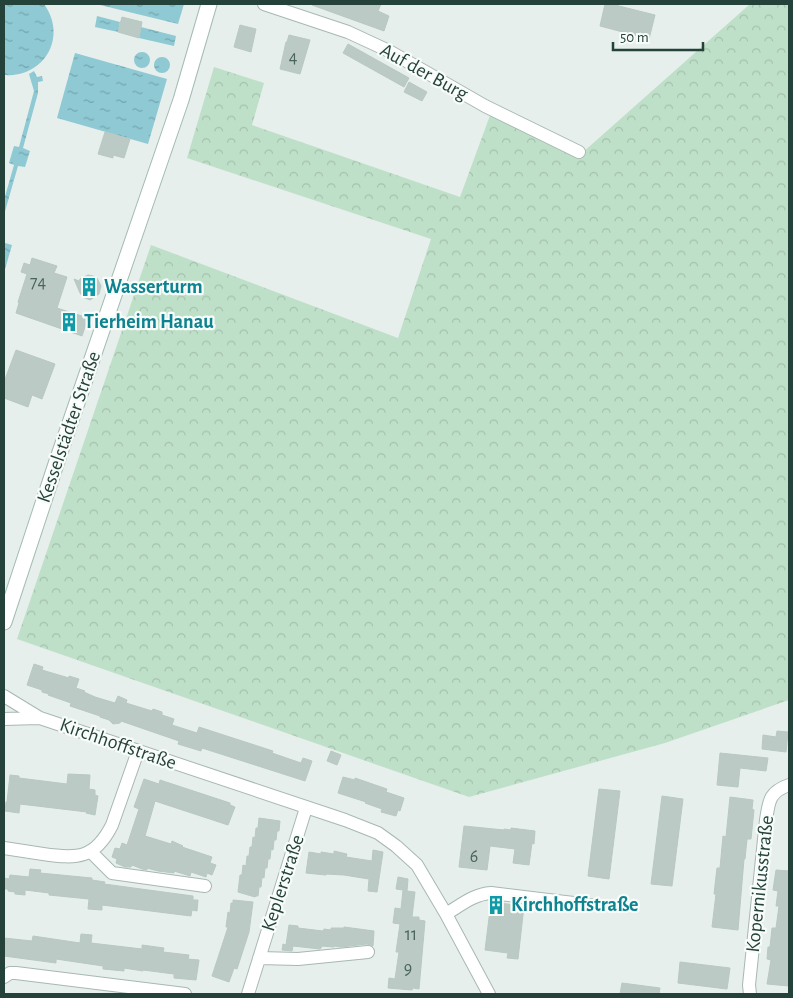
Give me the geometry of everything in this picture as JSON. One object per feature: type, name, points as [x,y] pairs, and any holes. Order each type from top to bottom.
[{"type":"main road","name":"Kesselstädter Straße","points":[[4,622],[56,461],[181,100],[209,4]]},
{"type":"street","name":"Auf der Burg","points":[[264,4],[348,32],[389,51],[485,106],[579,152]]},
{"type":"street","name":"Kirchhoffstraße","points":[[4,696],[40,718],[378,833],[396,846],[416,865],[446,914],[489,994]]},
{"type":"street","name":"Kirchhoffstraße","points":[[4,719],[40,718]]},
{"type":"street","points":[[4,848],[69,857],[83,854],[100,845],[112,825],[138,751]]},
{"type":"street","name":"Kopernikusstraße","points":[[750,994],[750,975],[766,820],[772,796],[776,790],[789,785]]},
{"type":"street","name":"Keplerstraße","points":[[248,994],[306,808]]},
{"type":"street","points":[[90,851],[112,873],[205,886]]},
{"type":"street","points":[[446,914],[479,894],[491,893],[590,905]]},
{"type":"street","name":"Keplerstraße","points":[[258,958],[298,959],[368,952]]},
{"type":"street","points":[[6,974],[16,973],[185,994]]},
{"type":"green space","points":[[750,4],[789,4],[789,700],[665,743],[469,797],[17,639],[151,245],[398,338],[431,239],[187,158],[214,67],[264,83],[252,125],[460,197],[492,110],[582,153]]},
{"type":"water","points":[[4,4],[44,4],[51,17],[54,29],[48,53],[41,63],[31,70],[18,74],[4,75]]},
{"type":"water","points":[[96,4],[184,4],[178,24]]},
{"type":"water","points":[[97,16],[120,22],[118,32],[95,27]]},
{"type":"water","points":[[141,27],[176,36],[174,46],[139,38]]},
{"type":"water","points":[[139,52],[145,52],[150,57],[148,66],[139,68],[134,63],[134,57]]},
{"type":"water","points":[[75,53],[167,79],[148,144],[57,118]]},
{"type":"water","points":[[159,57],[165,57],[170,62],[168,71],[159,73],[154,68],[154,62]]},
{"type":"water","points":[[34,71],[37,77],[42,76],[43,81],[38,82],[38,93],[23,148],[30,151],[25,167],[18,166],[4,215],[4,200],[14,165],[9,163],[14,146],[19,147],[34,91],[29,74]]},
{"type":"water","points":[[4,240],[5,243],[12,245],[4,273]]},
{"type":"building","points":[[312,4],[381,4],[378,11],[389,16],[384,31]]},
{"type":"building","points":[[605,4],[655,15],[649,39],[600,26]]},
{"type":"building","points":[[122,17],[142,22],[139,38],[118,32]]},
{"type":"building","points":[[240,25],[256,29],[251,52],[234,47]]},
{"type":"building","points":[[289,35],[310,40],[300,74],[280,69]]},
{"type":"building","points":[[348,44],[409,78],[404,87],[343,53]]},
{"type":"building","points":[[409,82],[427,92],[422,101],[404,92]]},
{"type":"building","points":[[105,132],[130,139],[124,158],[113,155],[113,158],[98,154]]},
{"type":"building","points":[[32,258],[57,266],[54,273],[67,277],[57,308],[88,318],[82,336],[16,313],[27,274],[21,272],[24,263],[30,265]]},
{"type":"building","name":"Wasserturm","points":[[88,275],[97,278],[101,286],[99,294],[90,300],[83,297],[74,279],[79,281]]},
{"type":"building","points":[[16,350],[55,364],[42,399],[32,395],[28,407],[4,398],[4,382]]},
{"type":"building","points":[[34,664],[43,667],[42,670],[79,679],[76,688],[95,697],[115,703],[118,696],[127,700],[126,703],[162,712],[162,715],[174,719],[172,725],[197,733],[199,727],[273,751],[272,753],[301,763],[303,758],[312,761],[305,781],[202,748],[201,751],[178,744],[179,741],[121,721],[120,723],[113,724],[100,716],[70,706],[71,703],[27,685]]},
{"type":"building","points":[[777,731],[788,732],[786,752],[762,749],[763,735],[776,737]]},
{"type":"building","points":[[331,751],[341,755],[337,765],[327,761]]},
{"type":"building","points":[[720,753],[768,758],[766,771],[740,768],[738,787],[717,785]]},
{"type":"building","points":[[68,774],[90,775],[89,789],[95,790],[95,795],[98,796],[95,815],[87,812],[20,804],[19,813],[5,811],[10,775],[19,776],[19,778],[67,784]]},
{"type":"building","points":[[343,777],[355,780],[355,778],[387,789],[386,792],[404,798],[400,811],[398,810],[396,816],[381,812],[382,809],[338,793]]},
{"type":"building","points":[[144,779],[159,784],[160,780],[230,803],[230,805],[235,807],[228,825],[155,801],[145,836],[171,844],[172,841],[182,847],[212,857],[210,863],[216,865],[212,875],[207,873],[206,877],[191,872],[190,876],[174,871],[174,873],[147,868],[147,870],[132,865],[131,867],[125,867],[116,863],[117,859],[112,857],[115,848],[120,849],[122,843],[127,845],[139,809],[134,807]]},
{"type":"building","points":[[599,789],[620,791],[609,879],[588,876]]},
{"type":"building","points":[[662,796],[683,799],[672,886],[651,884]]},
{"type":"building","points":[[730,797],[753,800],[752,809],[754,810],[751,839],[747,839],[744,859],[738,930],[712,927],[717,868],[720,868],[723,836],[726,837]]},
{"type":"building","points":[[259,818],[280,821],[273,850],[271,849],[270,859],[268,859],[267,868],[265,868],[264,878],[262,877],[258,896],[255,897],[238,892],[240,875],[242,875],[243,865],[246,866],[253,837],[255,838],[256,828],[258,828]]},
{"type":"building","points":[[464,826],[535,831],[529,865],[513,863],[515,849],[490,846],[487,870],[459,867]]},
{"type":"building","points":[[373,850],[383,852],[377,892],[368,891],[369,879],[344,875],[306,873],[309,852],[334,854],[334,851],[347,854],[346,857],[372,861]]},
{"type":"building","points":[[30,869],[41,870],[40,873],[92,878],[92,880],[105,882],[104,884],[193,896],[193,900],[198,900],[197,911],[192,910],[191,916],[102,905],[102,910],[88,909],[89,899],[49,895],[49,893],[25,890],[25,895],[15,894],[15,892],[4,889],[4,878],[9,879],[10,875],[29,877]]},
{"type":"building","points":[[776,870],[789,871],[789,986],[767,984],[771,960],[767,959],[768,947],[770,947],[772,928],[776,928],[779,906],[776,906],[778,891],[773,890]]},
{"type":"building","points":[[398,877],[408,879],[407,891],[415,892],[412,917],[419,917],[419,920],[425,921],[419,989],[388,988],[389,978],[395,979],[399,952],[396,952],[400,924],[393,923],[395,908],[401,909],[403,890],[396,889]]},
{"type":"building","points":[[233,900],[253,902],[249,932],[237,969],[234,968],[229,982],[212,976],[228,927],[226,927],[228,912],[230,913]]},
{"type":"building","points":[[491,902],[524,906],[518,959],[507,958],[508,953],[485,950]]},
{"type":"building","points":[[289,925],[323,931],[324,929],[331,930],[331,928],[344,927],[374,931],[373,946],[367,944],[341,947],[322,946],[320,949],[293,946],[292,951],[282,950],[283,944],[286,945]]},
{"type":"building","points":[[81,934],[92,935],[91,943],[142,949],[142,945],[164,948],[163,952],[189,955],[188,959],[199,960],[196,980],[174,978],[174,974],[143,970],[124,968],[124,971],[103,969],[103,966],[56,959],[56,963],[4,956],[4,938],[32,941],[33,936],[80,943]]},
{"type":"building","points":[[680,962],[730,968],[727,989],[678,983]]},
{"type":"building","points":[[622,983],[660,988],[659,994],[620,994]]},
{"type":"place","name":"Wasserturm","points":[[89,287]]},
{"type":"place","name":"Tierheim Hanau","points":[[69,322]]},
{"type":"place","name":"Kirchhoffstraße","points":[[496,905]]}]
